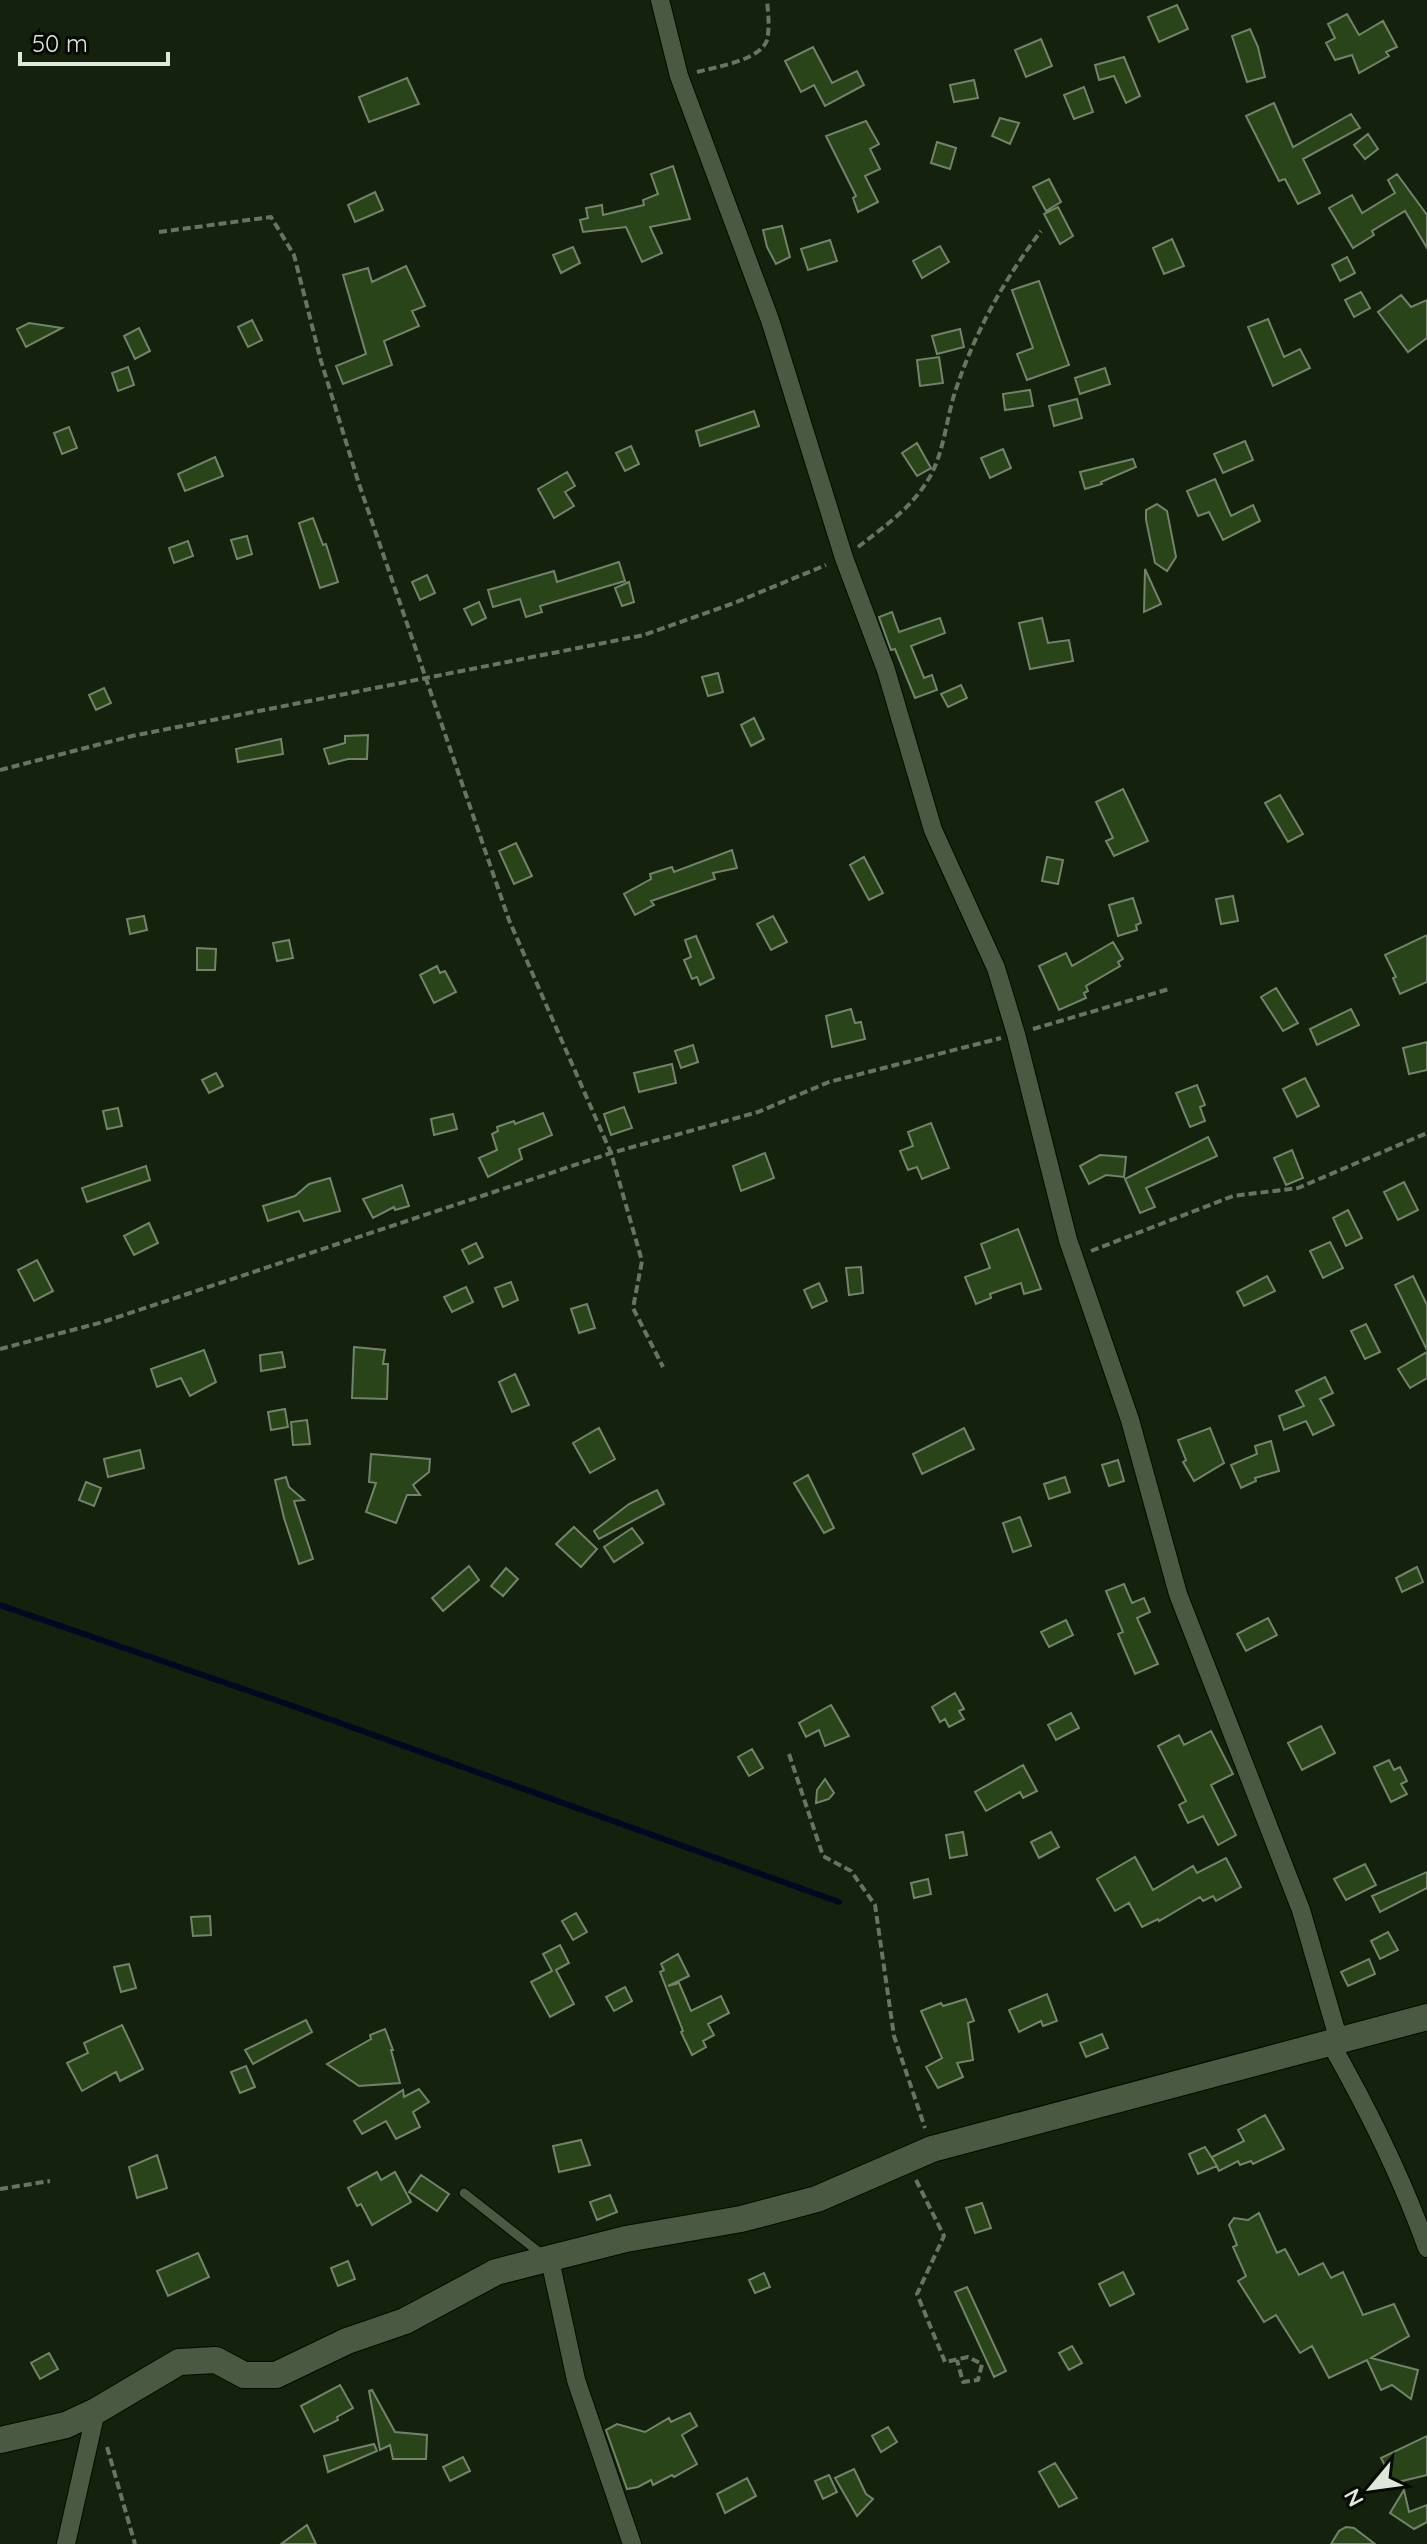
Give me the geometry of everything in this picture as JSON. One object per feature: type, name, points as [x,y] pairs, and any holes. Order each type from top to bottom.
[{"type":"street","points":[[660,0],[679,76],[770,320],[844,558],[886,670],[933,830],[996,968],[1074,1258],[1130,1420],[1178,1594],[1301,1910],[1335,2042],[1405,2187],[1427,2248]]},
{"type":"street","points":[[0,2440],[66,2425],[179,2362],[216,2360],[244,2375],[276,2375],[347,2341],[405,2321],[496,2272],[626,2239],[741,2219],[817,2199],[932,2149],[1427,2017]]},
{"type":"street","points":[[550,2260],[576,2380],[632,2544]]},
{"type":"street","points":[[66,2544],[96,2411]]},
{"type":"lane","points":[[464,2193],[550,2260]]},
{"type":"path","points":[[679,76],[737,61],[762,49],[768,32],[767,0]]},
{"type":"path","points":[[159,232],[271,217],[294,255],[321,361],[359,484],[509,920],[611,1153],[642,1261],[633,1308],[663,1367]]},
{"type":"path","points":[[0,770],[132,736],[644,635],[734,603],[844,558],[912,502],[930,477],[963,368],[985,317],[1011,271],[1041,231]]},
{"type":"path","points":[[0,1349],[103,1322],[611,1153],[758,1112],[829,1082],[1016,1034],[1169,989]]},
{"type":"path","points":[[1074,1258],[1233,1196],[1298,1188],[1427,1133]]},
{"type":"path","points":[[789,1754],[823,1856],[851,1871],[875,1905],[894,2036],[932,2149]]},
{"type":"path","points":[[906,2160],[944,2236],[917,2294],[945,2362],[968,2357],[982,2364],[978,2380],[963,2382],[957,2360]]},
{"type":"path","points":[[0,2189],[50,2181]]},
{"type":"path","points":[[96,2411],[135,2544]]},
{"type":"building","points":[[1177,5],[1188,29],[1159,42],[1148,17]]},
{"type":"building","points":[[1347,14],[1359,35],[1383,21],[1397,47],[1386,52],[1389,56],[1359,73],[1352,55],[1335,60],[1326,43],[1335,38],[1328,24]]},
{"type":"building","points":[[1250,29],[1265,77],[1247,82],[1232,36]]},
{"type":"building","points":[[1041,39],[1052,66],[1026,77],[1015,50]]},
{"type":"building","points":[[813,47],[832,83],[857,71],[864,85],[825,106],[814,85],[801,92],[785,61]]},
{"type":"building","points":[[1124,57],[1140,96],[1126,103],[1114,76],[1099,80],[1095,65]]},
{"type":"building","points":[[407,78],[419,104],[369,122],[359,97]]},
{"type":"building","points":[[974,80],[978,98],[954,102],[950,85]]},
{"type":"building","points":[[1084,87],[1093,112],[1074,119],[1064,95]]},
{"type":"building","points":[[1274,103],[1293,147],[1351,114],[1360,128],[1303,159],[1320,193],[1298,204],[1285,179],[1279,181],[1246,116]]},
{"type":"building","points":[[1000,118],[1019,123],[1010,144],[992,136]]},
{"type":"building","points":[[866,121],[879,144],[870,149],[880,169],[865,176],[878,202],[858,212],[853,198],[856,196],[826,136]]},
{"type":"building","points":[[1368,134],[1378,149],[1365,159],[1354,145]]},
{"type":"building","points":[[937,142],[956,148],[950,169],[931,163]]},
{"type":"building","points":[[673,166],[690,219],[650,227],[662,253],[642,262],[626,227],[583,232],[580,220],[588,218],[586,208],[602,205],[603,215],[644,205],[643,200],[658,194],[651,174]]},
{"type":"building","points":[[1397,174],[1427,215],[1427,248],[1405,211],[1372,231],[1374,235],[1353,248],[1329,208],[1352,195],[1362,213],[1395,193],[1388,180]]},
{"type":"building","points":[[1049,179],[1061,202],[1046,211],[1033,187]]},
{"type":"building","points":[[375,192],[383,210],[355,222],[348,205]]},
{"type":"building","points":[[1058,207],[1073,236],[1060,244],[1044,214]]},
{"type":"building","points":[[782,226],[790,257],[776,264],[763,230]]},
{"type":"building","points":[[1172,239],[1184,266],[1164,274],[1153,248]]},
{"type":"building","points":[[830,240],[837,261],[808,270],[801,249]]},
{"type":"building","points":[[940,246],[949,262],[922,278],[913,261]]},
{"type":"building","points":[[573,247],[580,263],[561,273],[553,255]]},
{"type":"building","points":[[1347,257],[1355,273],[1340,281],[1332,265]]},
{"type":"building","points":[[406,266],[425,306],[412,311],[419,326],[384,341],[392,365],[343,384],[336,366],[366,354],[343,275],[368,268],[372,282]]},
{"type":"building","points":[[1039,281],[1069,365],[1027,380],[1017,354],[1033,348],[1012,290]]},
{"type":"building","points":[[1361,292],[1370,308],[1354,317],[1345,300]]},
{"type":"building","points":[[1401,295],[1411,307],[1427,300],[1427,338],[1408,352],[1378,312]]},
{"type":"building","points":[[1268,319],[1284,357],[1300,349],[1310,368],[1273,386],[1248,327]]},
{"type":"building","points":[[252,320],[262,340],[248,347],[238,327]]},
{"type":"building","points":[[29,323],[62,328],[26,347],[17,329]]},
{"type":"building","points":[[139,328],[150,351],[135,359],[124,336]]},
{"type":"building","points":[[960,329],[964,347],[937,354],[932,336]]},
{"type":"building","points":[[939,357],[943,383],[920,386],[917,360]]},
{"type":"building","points":[[128,367],[134,385],[118,391],[112,373]]},
{"type":"building","points":[[1105,368],[1110,384],[1080,394],[1075,378]]},
{"type":"building","points":[[1030,390],[1033,406],[1005,410],[1003,394]]},
{"type":"building","points":[[1077,399],[1082,418],[1054,426],[1049,406]]},
{"type":"building","points":[[754,411],[759,426],[700,446],[696,431]]},
{"type":"building","points":[[69,427],[77,448],[62,454],[54,433]]},
{"type":"building","points":[[1245,441],[1253,460],[1223,473],[1214,454]]},
{"type":"building","points":[[917,443],[931,468],[917,476],[902,453]]},
{"type":"building","points":[[631,446],[639,464],[625,471],[616,453]]},
{"type":"building","points":[[1003,449],[1011,468],[990,478],[981,458]]},
{"type":"building","points":[[215,457],[223,476],[185,491],[178,474]]},
{"type":"building","points":[[1133,459],[1136,467],[1085,489],[1080,472]]},
{"type":"building","points":[[567,472],[575,486],[565,492],[574,506],[554,518],[538,489]]},
{"type":"building","points":[[1215,479],[1231,516],[1253,505],[1260,521],[1223,540],[1209,512],[1198,516],[1187,491]]},
{"type":"building","points":[[1157,504],[1167,511],[1176,557],[1167,571],[1155,563],[1146,520],[1146,510]]},
{"type":"building","points":[[313,518],[323,545],[326,544],[338,582],[320,588],[299,523]]},
{"type":"building","points":[[247,536],[252,554],[237,559],[231,540]]},
{"type":"building","points":[[188,541],[193,556],[174,563],[169,548]]},
{"type":"building","points":[[619,562],[625,581],[540,606],[542,612],[526,617],[520,599],[493,607],[488,590],[554,571],[557,582]]},
{"type":"building","points":[[1145,569],[1161,604],[1144,612]]},
{"type":"building","points":[[427,575],[435,593],[420,600],[412,582]]},
{"type":"building","points":[[629,582],[634,602],[622,606],[615,588]]},
{"type":"building","points":[[479,602],[486,618],[472,625],[464,609]]},
{"type":"building","points":[[892,612],[899,632],[940,618],[945,633],[911,646],[924,678],[932,675],[937,690],[915,698],[895,649],[891,650],[879,617]]},
{"type":"building","points":[[1042,618],[1048,643],[1069,640],[1073,661],[1030,669],[1019,623]]},
{"type":"building","points":[[718,673],[723,692],[708,696],[702,677]]},
{"type":"building","points":[[961,685],[967,698],[948,707],[941,694]]},
{"type":"building","points":[[104,688],[111,703],[96,710],[89,695]]},
{"type":"building","points":[[754,718],[764,739],[751,746],[741,725]]},
{"type":"building","points":[[368,735],[367,759],[348,759],[329,764],[324,749],[345,743],[345,736]]},
{"type":"building","points":[[281,739],[283,754],[238,762],[236,749]]},
{"type":"building","points":[[1123,789],[1148,841],[1114,856],[1106,841],[1113,838],[1096,802]]},
{"type":"building","points":[[1280,795],[1303,834],[1288,842],[1265,803]]},
{"type":"building","points":[[516,843],[532,876],[514,884],[499,851]]},
{"type":"building","points":[[732,850],[737,868],[713,873],[715,879],[651,901],[654,905],[635,915],[624,894],[651,879],[650,874],[672,867],[674,872]]},
{"type":"building","points":[[864,857],[883,893],[869,900],[850,865]]},
{"type":"building","points":[[1047,857],[1063,860],[1058,884],[1042,881]]},
{"type":"building","points":[[1233,896],[1238,921],[1221,924],[1216,899]]},
{"type":"building","points":[[1133,898],[1141,923],[1136,925],[1137,930],[1118,936],[1109,905]]},
{"type":"building","points":[[144,916],[147,930],[130,934],[127,919]]},
{"type":"building","points":[[773,916],[787,942],[771,950],[757,924]]},
{"type":"building","points":[[1427,935],[1427,982],[1400,994],[1385,955]]},
{"type":"building","points":[[696,936],[714,978],[700,985],[697,977],[692,979],[684,960],[691,957],[685,940]]},
{"type":"building","points":[[289,940],[293,958],[277,961],[273,943]]},
{"type":"building","points":[[1113,942],[1123,959],[1118,962],[1120,966],[1086,986],[1086,998],[1059,1010],[1039,966],[1066,953],[1072,966]]},
{"type":"building","points":[[197,948],[216,949],[215,970],[197,970]]},
{"type":"building","points":[[437,966],[440,973],[445,971],[456,992],[434,1003],[420,975]]},
{"type":"building","points":[[1276,988],[1298,1023],[1283,1031],[1261,997]]},
{"type":"building","points":[[851,1009],[855,1023],[861,1022],[865,1039],[832,1047],[826,1016]]},
{"type":"building","points":[[1351,1009],[1359,1025],[1317,1045],[1310,1029]]},
{"type":"building","points":[[1427,1042],[1427,1070],[1409,1074],[1403,1048]]},
{"type":"building","points":[[693,1045],[698,1062],[681,1068],[675,1051]]},
{"type":"building","points":[[672,1064],[676,1083],[639,1092],[634,1073]]},
{"type":"building","points":[[216,1073],[223,1086],[209,1093],[202,1080]]},
{"type":"building","points":[[1305,1078],[1319,1106],[1297,1117],[1283,1089]]},
{"type":"building","points":[[1197,1085],[1205,1105],[1200,1107],[1205,1121],[1190,1127],[1176,1093]]},
{"type":"building","points":[[624,1107],[632,1128],[611,1135],[604,1114]]},
{"type":"building","points":[[118,1108],[122,1126],[107,1129],[103,1111]]},
{"type":"building","points":[[543,1113],[552,1135],[519,1149],[522,1159],[488,1177],[479,1158],[497,1150],[492,1134],[498,1131],[497,1127]]},
{"type":"building","points":[[453,1114],[457,1129],[434,1135],[431,1119]]},
{"type":"building","points":[[931,1123],[949,1168],[922,1179],[917,1167],[908,1170],[900,1151],[913,1146],[908,1132]]},
{"type":"building","points":[[1208,1137],[1217,1156],[1146,1188],[1155,1207],[1140,1213],[1125,1179]]},
{"type":"building","points":[[1292,1150],[1303,1178],[1286,1185],[1274,1158]]},
{"type":"building","points":[[765,1153],[774,1178],[741,1191],[733,1166]]},
{"type":"building","points":[[1100,1155],[1126,1157],[1124,1177],[1106,1175],[1089,1184],[1080,1166]]},
{"type":"building","points":[[146,1166],[150,1180],[87,1202],[82,1188]]},
{"type":"building","points":[[330,1178],[340,1211],[304,1221],[299,1211],[268,1221],[263,1206],[295,1196],[309,1184]]},
{"type":"building","points":[[1404,1182],[1418,1210],[1398,1220],[1384,1192]]},
{"type":"building","points":[[402,1185],[409,1206],[395,1210],[394,1207],[373,1218],[363,1199]]},
{"type":"building","points":[[1348,1210],[1362,1238],[1346,1246],[1333,1218]]},
{"type":"building","points":[[149,1223],[158,1243],[134,1255],[124,1236]]},
{"type":"building","points":[[1018,1229],[1041,1289],[1024,1294],[1021,1283],[990,1294],[991,1298],[976,1304],[965,1277],[990,1268],[981,1244]]},
{"type":"building","points":[[1330,1242],[1343,1268],[1323,1278],[1310,1251]]},
{"type":"building","points":[[476,1243],[483,1257],[469,1264],[462,1250]]},
{"type":"building","points":[[37,1260],[53,1291],[34,1301],[18,1270]]},
{"type":"building","points":[[861,1267],[863,1293],[849,1295],[846,1268]]},
{"type":"building","points":[[1267,1276],[1275,1291],[1244,1306],[1237,1292]]},
{"type":"building","points":[[1413,1276],[1427,1305],[1427,1350],[1395,1285]]},
{"type":"building","points":[[511,1282],[518,1300],[503,1307],[495,1288]]},
{"type":"building","points":[[819,1283],[827,1301],[812,1308],[804,1290]]},
{"type":"building","points":[[466,1287],[473,1302],[452,1312],[444,1297]]},
{"type":"building","points":[[587,1304],[595,1328],[579,1333],[571,1309]]},
{"type":"building","points":[[1366,1324],[1380,1352],[1365,1359],[1351,1331]]},
{"type":"building","points":[[354,1347],[385,1350],[383,1364],[388,1364],[387,1399],[352,1398]]},
{"type":"building","points":[[204,1350],[216,1382],[190,1396],[181,1378],[157,1387],[151,1369]]},
{"type":"building","points":[[282,1352],[285,1367],[261,1371],[260,1355]]},
{"type":"building","points":[[1427,1352],[1427,1378],[1410,1388],[1398,1369]]},
{"type":"building","points":[[515,1374],[529,1405],[512,1412],[499,1382]]},
{"type":"building","points":[[1325,1377],[1333,1393],[1320,1399],[1334,1425],[1313,1435],[1306,1421],[1284,1430],[1279,1416],[1304,1406],[1296,1391]]},
{"type":"building","points":[[285,1409],[288,1427],[271,1430],[268,1412]]},
{"type":"building","points":[[307,1420],[310,1444],[293,1445],[291,1422]]},
{"type":"building","points":[[599,1428],[615,1459],[590,1473],[573,1443]]},
{"type":"building","points":[[964,1428],[974,1449],[922,1474],[913,1454]]},
{"type":"building","points":[[1210,1428],[1224,1463],[1194,1481],[1183,1462],[1186,1460],[1178,1440]]},
{"type":"building","points":[[1271,1441],[1279,1471],[1255,1478],[1256,1481],[1241,1488],[1231,1465],[1257,1454],[1255,1446]]},
{"type":"building","points":[[140,1450],[144,1468],[108,1477],[104,1459]]},
{"type":"building","points":[[371,1454],[430,1459],[429,1472],[413,1485],[420,1495],[407,1495],[396,1523],[366,1512],[376,1483],[369,1482]]},
{"type":"building","points":[[1118,1460],[1124,1481],[1109,1486],[1102,1465]]},
{"type":"building","points":[[808,1475],[834,1528],[824,1533],[794,1483]]},
{"type":"building","points":[[286,1477],[289,1487],[304,1500],[294,1501],[313,1559],[299,1564],[275,1480]]},
{"type":"building","points":[[1065,1477],[1070,1492],[1049,1499],[1044,1484]]},
{"type":"building","points":[[86,1482],[101,1488],[94,1506],[79,1500]]},
{"type":"building","points":[[657,1490],[664,1504],[599,1539],[594,1531],[629,1504]]},
{"type":"building","points":[[1020,1517],[1031,1546],[1013,1552],[1003,1523]]},
{"type":"building","points":[[574,1527],[597,1549],[581,1567],[556,1544]]},
{"type":"building","points":[[632,1528],[643,1543],[614,1562],[604,1547]]},
{"type":"building","points":[[469,1566],[479,1580],[443,1611],[432,1598]]},
{"type":"building","points":[[1417,1567],[1423,1582],[1402,1592],[1396,1578]]},
{"type":"building","points":[[506,1568],[518,1579],[503,1596],[491,1586]]},
{"type":"building","points":[[1124,1584],[1132,1603],[1144,1598],[1150,1612],[1137,1618],[1158,1664],[1135,1674],[1118,1634],[1123,1632],[1106,1591]]},
{"type":"building","points":[[1268,1618],[1277,1635],[1246,1651],[1237,1634]]},
{"type":"building","points":[[1066,1620],[1073,1635],[1049,1647],[1041,1632]]},
{"type":"building","points":[[955,1693],[964,1709],[959,1711],[964,1719],[949,1727],[945,1719],[940,1722],[932,1707]]},
{"type":"building","points":[[831,1705],[849,1736],[825,1746],[819,1730],[806,1737],[799,1723]]},
{"type":"building","points":[[1071,1713],[1079,1728],[1056,1740],[1048,1725]]},
{"type":"building","points":[[1321,1726],[1335,1753],[1302,1770],[1288,1743]]},
{"type":"building","points":[[1211,1731],[1233,1774],[1211,1785],[1236,1835],[1218,1845],[1203,1816],[1188,1823],[1179,1805],[1186,1801],[1158,1746],[1179,1735],[1184,1745]]},
{"type":"building","points":[[752,1749],[763,1768],[749,1776],[738,1757]]},
{"type":"building","points":[[1389,1760],[1394,1770],[1400,1767],[1407,1781],[1401,1784],[1407,1794],[1391,1802],[1374,1767]]},
{"type":"building","points":[[1023,1765],[1037,1791],[1023,1798],[1020,1792],[986,1811],[975,1792]]},
{"type":"building","points":[[825,1779],[834,1793],[829,1799],[816,1803],[817,1790]]},
{"type":"building","points":[[963,1832],[967,1855],[950,1858],[946,1835]]},
{"type":"building","points":[[1051,1832],[1059,1847],[1039,1858],[1031,1842]]},
{"type":"building","points":[[1135,1857],[1153,1890],[1193,1866],[1197,1873],[1226,1858],[1241,1887],[1216,1901],[1213,1896],[1203,1901],[1200,1897],[1159,1921],[1142,1927],[1129,1903],[1115,1911],[1097,1879]]},
{"type":"building","points":[[1365,1864],[1376,1885],[1346,1900],[1334,1879]]},
{"type":"building","points":[[1427,1872],[1427,1888],[1380,1912],[1372,1896]]},
{"type":"building","points":[[928,1879],[931,1894],[914,1898],[911,1883]]},
{"type":"building","points":[[576,1913],[587,1932],[573,1940],[562,1921]]},
{"type":"building","points":[[210,1916],[211,1935],[193,1936],[191,1917]]},
{"type":"building","points":[[1388,1932],[1398,1950],[1380,1959],[1371,1941]]},
{"type":"building","points":[[560,1945],[569,1963],[556,1970],[574,2004],[550,2017],[531,1982],[552,1971],[543,1954]]},
{"type":"building","points":[[678,1954],[689,1976],[668,1986],[679,1983],[691,2011],[721,1996],[729,2013],[708,2024],[714,2035],[703,2041],[706,2047],[692,2055],[660,1972],[664,1970],[661,1964]]},
{"type":"building","points":[[1369,1959],[1375,1974],[1348,1986],[1341,1972]]},
{"type":"building","points":[[129,1964],[136,1988],[121,1992],[114,1967]]},
{"type":"building","points":[[625,1987],[632,2001],[614,2011],[606,1997]]},
{"type":"building","points":[[1047,1994],[1057,2021],[1043,2026],[1041,2021],[1019,2032],[1009,2010]]},
{"type":"building","points":[[966,1999],[974,2021],[968,2023],[973,2060],[957,2063],[963,2077],[938,2088],[926,2067],[942,2058],[921,2011],[941,2003],[943,2006]]},
{"type":"building","points":[[306,2020],[312,2032],[253,2064],[245,2050]]},
{"type":"building","points":[[122,2025],[143,2069],[120,2081],[116,2072],[82,2091],[67,2063],[88,2053],[84,2043]]},
{"type":"building","points":[[385,2029],[400,2083],[359,2086],[327,2064],[371,2039],[370,2035]]},
{"type":"building","points":[[1102,2034],[1108,2048],[1086,2057],[1080,2043]]},
{"type":"building","points":[[246,2066],[255,2087],[240,2093],[231,2072]]},
{"type":"building","points":[[419,2089],[429,2102],[413,2112],[420,2127],[396,2139],[386,2121],[362,2134],[354,2121],[403,2090],[404,2097]]},
{"type":"building","points":[[1265,2115],[1284,2149],[1253,2164],[1251,2161],[1240,2165],[1238,2161],[1219,2171],[1212,2157],[1244,2141],[1238,2130]]},
{"type":"building","points":[[581,2140],[590,2165],[559,2172],[553,2146]]},
{"type":"building","points":[[1205,2147],[1217,2166],[1198,2174],[1189,2154]]},
{"type":"building","points":[[157,2155],[167,2188],[137,2198],[129,2167]]},
{"type":"building","points":[[377,2172],[381,2180],[395,2172],[411,2202],[372,2225],[348,2188]]},
{"type":"building","points":[[421,2175],[449,2194],[437,2211],[409,2192]]},
{"type":"building","points":[[610,2195],[617,2212],[597,2220],[590,2202]]},
{"type":"building","points":[[982,2203],[991,2228],[975,2233],[966,2208]]},
{"type":"building","points":[[1259,2213],[1277,2253],[1285,2249],[1299,2275],[1323,2263],[1331,2278],[1343,2272],[1363,2315],[1394,2304],[1409,2336],[1371,2358],[1418,2370],[1411,2399],[1392,2385],[1381,2390],[1367,2360],[1329,2378],[1312,2346],[1300,2353],[1276,2315],[1264,2322],[1238,2281],[1246,2276],[1233,2247],[1237,2245],[1229,2225],[1234,2218],[1248,2220]]},
{"type":"building","points":[[198,2253],[209,2277],[168,2296],[157,2271]]},
{"type":"building","points":[[348,2261],[355,2279],[338,2286],[331,2268]]},
{"type":"building","points":[[1123,2272],[1134,2294],[1110,2306],[1099,2284]]},
{"type":"building","points":[[764,2273],[770,2287],[755,2293],[749,2280]]},
{"type":"building","points":[[967,2287],[1006,2371],[994,2377],[955,2292]]},
{"type":"building","points":[[1072,2346],[1082,2363],[1069,2370],[1059,2353]]},
{"type":"building","points":[[49,2353],[58,2369],[40,2379],[31,2363]]},
{"type":"building","points":[[340,2385],[353,2408],[314,2432],[301,2406]]},
{"type":"building","points":[[372,2390],[395,2432],[427,2435],[426,2459],[393,2459],[390,2445],[380,2450],[369,2391]]},
{"type":"building","points":[[690,2413],[697,2426],[682,2435],[697,2464],[653,2485],[651,2480],[627,2489],[606,2430],[617,2424],[645,2432],[669,2418],[671,2422]]},
{"type":"building","points":[[888,2427],[897,2442],[881,2452],[872,2436]]},
{"type":"building","points":[[1427,2436],[1427,2475],[1394,2483],[1381,2458]]},
{"type":"building","points":[[374,2444],[377,2451],[328,2472],[324,2456]]},
{"type":"building","points":[[463,2457],[470,2471],[450,2481],[443,2467]]},
{"type":"building","points":[[1055,2463],[1077,2498],[1059,2507],[1039,2472]]},
{"type":"building","points":[[854,2469],[866,2494],[873,2499],[857,2516],[835,2478]]},
{"type":"building","points":[[829,2475],[837,2492],[823,2499],[815,2481]]},
{"type":"building","points":[[747,2478],[756,2496],[725,2513],[717,2494]]},
{"type":"building","points":[[1404,2490],[1409,2512],[1427,2505],[1427,2522],[1414,2529],[1390,2513]]},
{"type":"building","points":[[307,2525],[316,2544],[281,2544]]},
{"type":"building","points":[[1346,2527],[1354,2528],[1375,2544],[1331,2544],[1339,2531]]},
{"type":"waterway","points":[[0,1605],[287,1704],[839,1902]]}]
